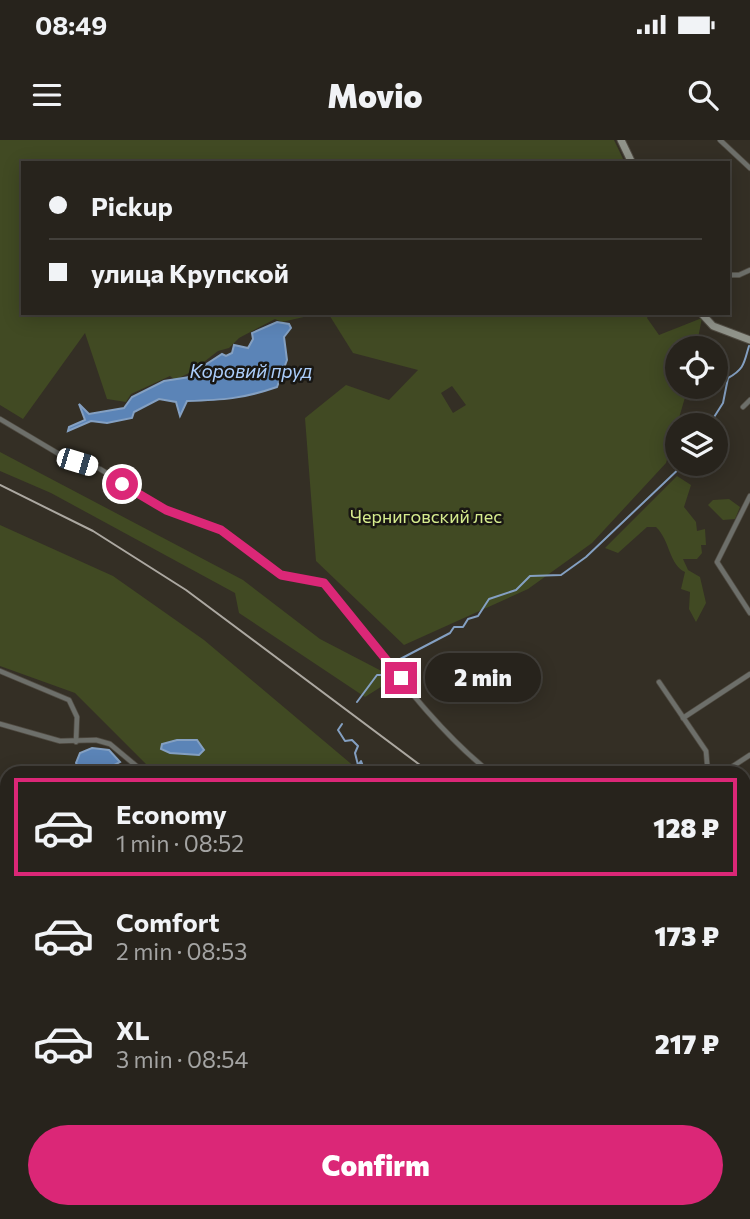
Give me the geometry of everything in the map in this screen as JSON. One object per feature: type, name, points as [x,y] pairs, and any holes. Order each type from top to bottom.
[{"type":"street","points":[[621,140],[631,161]]},
{"type":"street","points":[[720,140],[750,168]]},
{"type":"street","points":[[730,275],[739,275],[750,270]]},
{"type":"street","points":[[703,315],[713,326],[750,340]]},
{"type":"street","points":[[743,407],[750,400]]},
{"type":"street","points":[[0,419],[59,454],[100,469],[156,504],[221,530],[281,575],[324,583],[425,708],[482,766]]},
{"type":"street","points":[[750,496],[717,562],[750,613]]},
{"type":"street","points":[[0,671],[69,700],[77,717],[76,742]]},
{"type":"street","points":[[683,718],[750,674]]},
{"type":"street","points":[[659,682],[706,751],[707,766]]},
{"type":"street","points":[[0,724],[60,741],[96,740],[110,744],[136,766]]},
{"type":"street","points":[[733,766],[750,755]]},
{"type":"green space","points":[[0,140],[614,140],[624,161],[21,161],[21,315],[312,315],[282,322],[275,319],[239,338],[229,348],[218,351],[191,372],[175,380],[170,376],[131,394],[126,402],[107,399],[85,333],[23,419],[0,405]]},
{"type":"green space","name":"Черниговский лес","points":[[329,315],[648,315],[647,318],[659,335],[702,318],[698,336],[665,336],[665,399],[685,399],[680,413],[665,413],[665,464],[592,543],[528,589],[404,645],[316,561],[305,418],[346,385],[389,400],[418,370],[353,353]],"holes":[[[452,386],[466,405],[453,413],[441,393]]]},
{"type":"green space","points":[[0,452],[243,580],[320,639],[395,678],[365,697],[239,613],[235,593],[51,493],[0,471]]},
{"type":"green space","points":[[677,476],[691,485],[684,507],[696,522],[697,531],[705,529],[706,545],[701,545],[702,553],[697,559],[683,559],[688,570],[700,577],[706,603],[696,622],[689,609],[690,592],[681,589],[685,572],[672,558],[661,532],[656,527],[647,527],[618,553],[605,548]]},
{"type":"green space","points":[[729,499],[740,507],[735,519],[723,520],[708,505],[713,500]]},
{"type":"green space","points":[[0,525],[113,576],[204,640],[354,766],[148,766],[75,693],[0,666]]},
{"type":"water","name":"Коровий пруд","points":[[277,322],[289,324],[291,328],[284,337],[287,360],[277,387],[232,398],[187,401],[180,416],[176,402],[159,399],[134,412],[132,418],[107,423],[91,421],[68,431],[69,427],[85,420],[79,404],[89,414],[124,408],[132,397],[164,381],[196,376],[202,367],[222,354],[226,356],[232,353],[234,345],[248,348],[253,339],[252,333]]},
{"type":"water","points":[[177,740],[197,740],[204,750],[199,755],[170,753],[161,749],[162,744]]},
{"type":"water","points":[[92,748],[109,750],[120,762],[112,766],[78,766],[76,763],[80,753]]},
{"type":"waterway","points":[[717,413],[723,403],[728,378],[741,368],[749,346]]},
{"type":"waterway","points":[[357,702],[377,675],[382,675],[383,668],[450,633],[454,627],[463,627],[468,619],[478,616],[489,599],[516,590],[530,576],[561,575],[586,557],[671,476]]},
{"type":"waterway","points":[[342,724],[338,730],[345,741],[352,740],[358,746],[355,753],[358,765],[361,761],[363,766]]},
{"type":"railway","points":[[0,485],[93,531],[186,590],[421,766]]},
{"type":"route","points":[[122,484],[166,510],[221,530],[281,575],[324,583],[401,678]]}]
